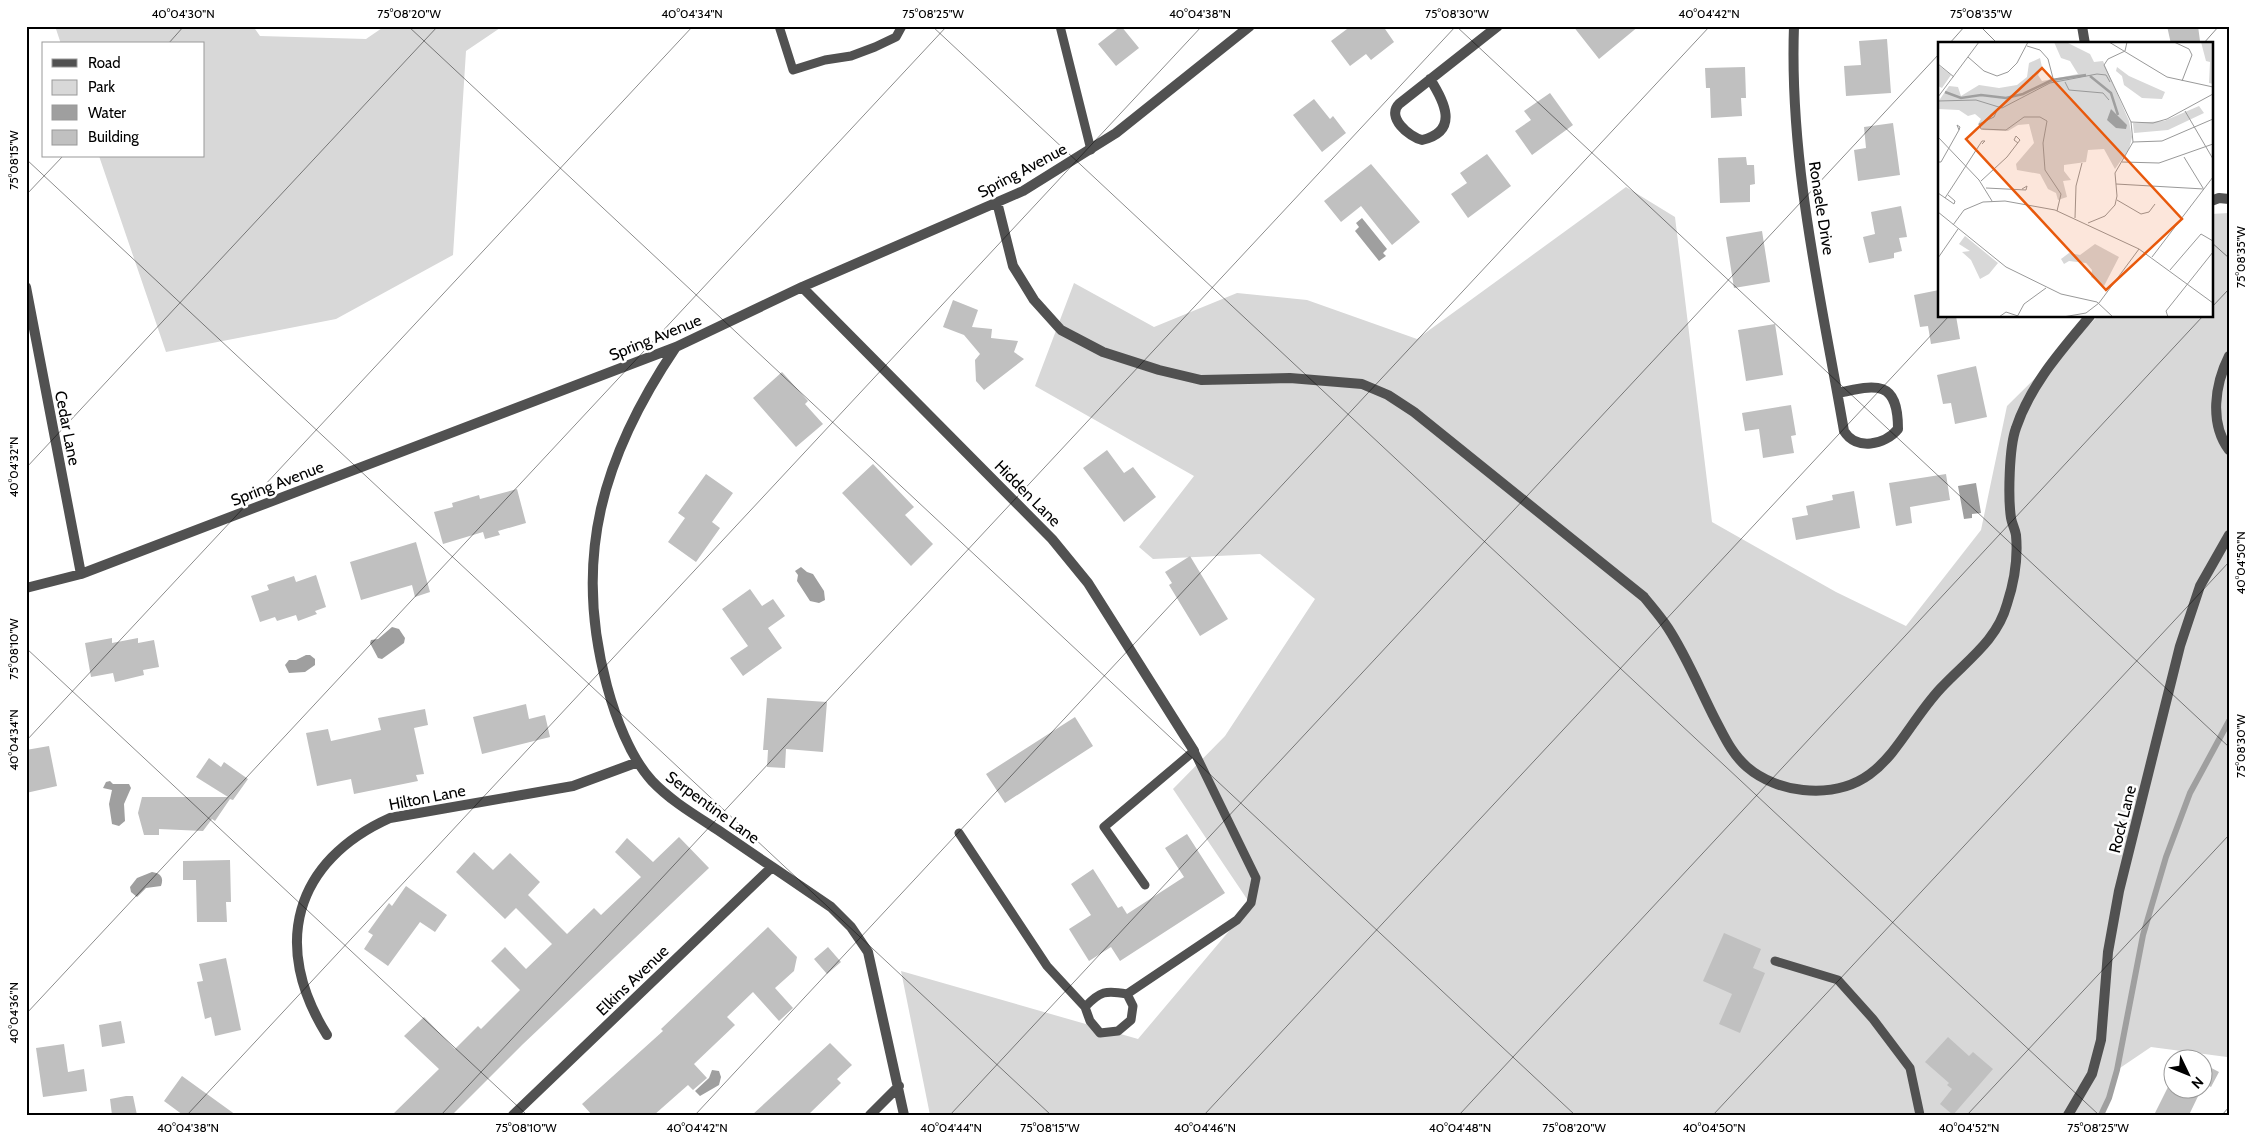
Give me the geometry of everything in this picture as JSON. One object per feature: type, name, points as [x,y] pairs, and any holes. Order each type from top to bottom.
[{"type":"street","name":"Spring Avenue","points":[[26,588],[81,574],[676,347],[802,287],[1023,191],[1116,133],[1250,26]]},
{"type":"street","points":[[1430,79],[1447,110],[1446,117],[1438,132],[1422,140],[1409,134],[1398,121],[1395,114],[1396,108],[1430,79],[1498,26]]},
{"type":"street","name":"Ronaele Drive","points":[[1794,26],[1794,99],[1801,176],[1844,432],[1853,442],[1873,443],[1886,440],[1898,429],[1896,408],[1893,397],[1888,390],[1873,386],[1838,393]]},
{"type":"street","points":[[2082,26],[2085,42]]},
{"type":"street","points":[[2212,201],[2219,198],[2229,199]]},
{"type":"street","points":[[997,202],[1013,266],[1034,300],[1061,330],[1095,348],[1159,370],[1201,380],[1290,378],[1362,384],[1388,395],[1414,412],[1644,597],[1668,628],[1729,747],[1747,767],[1767,781],[1796,789],[1816,791],[1834,789],[1857,781],[1877,770],[1940,689],[1977,653],[1993,634],[2003,618],[2014,576],[2016,535],[2011,517],[2010,460],[2015,430],[2031,391],[2088,318]]},
{"type":"street","name":"Cedar Lane","points":[[26,287],[81,574]]},
{"type":"street","name":"Hidden Lane","points":[[802,287],[1052,539],[1088,583],[1194,751]]},
{"type":"street","name":"Serpentine Lane","points":[[676,347],[638,409],[615,462],[598,521],[591,568],[594,620],[600,660],[611,704],[638,762],[664,794],[830,907],[851,928],[868,952],[904,1115]]},
{"type":"street","points":[[2229,356],[2222,370],[2216,396],[2218,420],[2224,444],[2229,450]]},
{"type":"street","name":"Rock Lane","points":[[2068,1115],[2092,1074],[2101,1040],[2108,952],[2119,892],[2180,646],[2200,586],[2229,534]]},
{"type":"street","name":"Hilton Lane","points":[[327,1035],[318,1021],[307,994],[299,957],[297,928],[302,909],[320,869],[346,843],[390,818],[573,786],[638,762]]},
{"type":"street","name":"Elkins Avenue","points":[[513,1115],[772,867]]},
{"type":"street","points":[[870,1115],[898,1086]]},
{"type":"lane","points":[[779,26],[793,70],[825,60],[851,56],[875,47],[896,37],[902,26]]},
{"type":"lane","points":[[1060,26],[1091,150]]},
{"type":"lane","points":[[1085,1007],[1095,996],[1109,990],[1127,994],[1237,920],[1251,903],[1256,878],[1194,751],[1104,827],[1145,885]]},
{"type":"lane","points":[[959,833],[1047,966],[1085,1007],[1090,1021],[1100,1033],[1118,1031],[1131,1020],[1133,1006],[1127,994]]},
{"type":"lane","points":[[1775,960],[1838,980],[1873,1018],[1910,1068],[1920,1115]]},
{"type":"green space","points":[[55,26],[253,26],[260,36],[366,39],[385,26],[503,26],[466,51],[453,255],[336,319],[166,352],[100,158],[205,158],[205,42],[60,42]]},
{"type":"green space","points":[[1626,187],[1675,217],[1712,522],[1836,592],[1906,626],[1981,530],[2007,406],[2096,318],[2212,318],[2212,214],[2229,213],[2229,1062],[2227,1057],[2212,1055],[2212,1048],[2151,1047],[2117,1070],[2109,1098],[2101,1115],[930,1115],[901,971],[1138,1039],[1251,905],[1173,789],[1225,736],[1315,599],[1260,554],[1153,559],[1139,547],[1194,476],[1035,386],[1074,283],[1154,327],[1237,293],[1307,300],[1417,339]]},
{"type":"water","points":[[1362,218],[1387,249],[1383,253],[1386,256],[1379,261],[1355,231],[1359,227],[1356,223]]},
{"type":"water","points":[[1976,483],[1981,513],[1972,514],[1972,518],[1964,519],[1958,486]]},
{"type":"water","points":[[801,567],[813,574],[824,591],[825,600],[819,603],[810,601],[797,581],[798,575],[795,571]]},
{"type":"water","points":[[392,627],[399,629],[405,638],[404,643],[382,659],[378,658],[370,643],[371,640],[378,639]]},
{"type":"water","points":[[310,655],[315,659],[315,665],[305,672],[289,673],[285,665],[289,660],[296,660]]},
{"type":"water","points":[[110,781],[113,784],[129,784],[131,788],[124,804],[125,821],[119,826],[112,824],[109,804],[112,790],[103,788],[106,782]]},
{"type":"water","points":[[152,872],[158,873],[161,876],[161,886],[146,888],[137,897],[131,892],[130,887],[137,878]]},
{"type":"water","points":[[712,1070],[719,1071],[721,1077],[719,1085],[700,1096],[695,1091],[709,1078]]},
{"type":"building","points":[[1121,26],[1139,48],[1116,66],[1098,44]]},
{"type":"building","points":[[1351,26],[1383,26],[1394,42],[1371,60],[1366,54],[1350,66],[1331,41]]},
{"type":"building","points":[[1573,26],[1639,26],[1599,59]]},
{"type":"building","points":[[2167,26],[2198,26],[2200,41],[2171,42]]},
{"type":"building","points":[[1887,39],[1891,93],[1846,96],[1844,66],[1861,65],[1859,41]]},
{"type":"building","points":[[1745,67],[1746,98],[1741,98],[1742,116],[1711,118],[1710,88],[1706,88],[1705,68]]},
{"type":"building","points":[[1550,93],[1573,125],[1532,155],[1515,131],[1531,120],[1524,111]]},
{"type":"building","points":[[1314,99],[1330,119],[1333,116],[1346,133],[1322,152],[1293,115]]},
{"type":"building","points":[[1893,123],[1900,175],[1858,181],[1854,150],[1866,148],[1864,127]]},
{"type":"building","points":[[1487,154],[1511,186],[1468,218],[1451,194],[1467,183],[1460,173]]},
{"type":"building","points":[[1746,157],[1747,165],[1754,165],[1755,184],[1750,185],[1750,202],[1720,203],[1718,158]]},
{"type":"building","points":[[1371,164],[1420,222],[1392,245],[1361,206],[1341,222],[1324,201]]},
{"type":"building","points":[[1901,206],[1907,237],[1899,238],[1902,251],[1894,253],[1894,258],[1869,263],[1863,237],[1875,234],[1871,212]]},
{"type":"building","points":[[1762,231],[1770,282],[1734,288],[1726,237]]},
{"type":"building","points":[[1938,290],[1938,318],[1956,318],[1960,339],[1931,344],[1928,326],[1920,327],[1914,295]]},
{"type":"building","points":[[953,300],[978,310],[972,327],[992,329],[991,338],[1018,341],[1014,352],[1024,359],[984,390],[976,381],[975,360],[980,354],[964,335],[943,327]]},
{"type":"building","points":[[1775,324],[1783,375],[1746,381],[1738,330]]},
{"type":"building","points":[[1976,366],[1987,417],[1955,424],[1951,403],[1943,404],[1937,375]]},
{"type":"building","points":[[782,372],[808,401],[805,404],[823,424],[796,447],[753,398]]},
{"type":"building","points":[[1791,405],[1796,435],[1791,436],[1794,453],[1763,458],[1759,429],[1745,431],[1742,413]]},
{"type":"building","points":[[1107,450],[1124,473],[1133,467],[1156,497],[1124,522],[1083,468]]},
{"type":"building","points":[[873,464],[914,507],[905,515],[933,544],[911,566],[842,493]]},
{"type":"building","points":[[706,474],[733,493],[712,522],[720,528],[696,562],[668,542],[685,518],[678,513]]},
{"type":"building","points":[[1946,474],[1950,500],[1910,507],[1912,523],[1896,526],[1889,483]]},
{"type":"building","points":[[517,489],[526,523],[498,531],[500,535],[485,539],[483,532],[443,544],[434,512],[453,507],[452,503],[479,495],[480,499]]},
{"type":"building","points":[[1854,491],[1860,528],[1796,540],[1792,518],[1808,515],[1806,506],[1833,500],[1832,495]]},
{"type":"building","points":[[416,542],[430,592],[415,597],[412,585],[361,600],[350,562]]},
{"type":"building","points":[[1190,556],[1228,619],[1200,636],[1169,585],[1172,583],[1165,572]]},
{"type":"building","points":[[316,575],[326,607],[315,611],[317,614],[298,621],[296,615],[277,621],[275,617],[260,622],[251,596],[269,590],[267,585],[294,576],[296,582]]},
{"type":"building","points":[[750,589],[762,606],[773,599],[785,616],[768,628],[782,648],[743,676],[730,658],[748,646],[722,609]]},
{"type":"building","points":[[112,638],[112,643],[138,638],[138,643],[154,640],[159,667],[143,670],[144,675],[115,682],[113,673],[91,677],[85,643]]},
{"type":"building","points":[[767,698],[827,702],[823,752],[786,749],[785,768],[767,767],[768,750],[763,750]]},
{"type":"building","points":[[526,704],[529,719],[545,715],[550,737],[482,754],[473,717]]},
{"type":"building","points":[[425,709],[428,725],[414,728],[424,774],[416,775],[418,781],[354,794],[351,779],[317,786],[306,733],[328,729],[331,741],[381,730],[378,718]]},
{"type":"building","points":[[1075,717],[1093,746],[1005,803],[986,774]]},
{"type":"building","points":[[49,746],[57,786],[26,793],[26,750]]},
{"type":"building","points":[[209,758],[221,767],[224,762],[248,779],[233,800],[230,799],[215,821],[212,819],[203,831],[159,829],[159,835],[144,835],[138,813],[142,797],[228,797],[196,777]]},
{"type":"building","points":[[1187,834],[1225,893],[1120,961],[1111,947],[1089,961],[1069,929],[1091,915],[1071,884],[1093,869],[1118,908],[1122,906],[1127,914],[1184,877],[1165,848]]},
{"type":"building","points":[[679,837],[709,868],[522,1045],[452,1115],[392,1115],[439,1069],[404,1036],[424,1017],[455,1049],[478,1026],[481,1029],[520,990],[491,961],[505,947],[526,969],[552,944],[516,908],[505,919],[456,872],[474,852],[493,870],[510,853],[540,882],[528,895],[567,934],[594,908],[601,915],[641,877],[615,852],[627,838],[653,862]]},
{"type":"building","points":[[230,860],[231,902],[226,902],[227,922],[197,922],[196,880],[183,880],[183,861]]},
{"type":"building","points":[[406,886],[447,915],[435,932],[420,922],[388,966],[364,949],[373,935],[368,932],[389,903],[392,906]]},
{"type":"building","points":[[768,927],[797,957],[794,971],[775,988],[793,1008],[779,1021],[753,992],[727,1017],[735,1025],[694,1064],[707,1078],[693,1090],[688,1085],[654,1115],[592,1115],[582,1104],[663,1031],[661,1029]]},
{"type":"building","points":[[1724,933],[1761,949],[1753,968],[1765,973],[1740,1033],[1719,1024],[1732,994],[1703,981]]},
{"type":"building","points":[[828,947],[841,962],[827,974],[814,959]]},
{"type":"building","points":[[226,958],[241,1030],[215,1036],[211,1017],[205,1019],[197,982],[203,981],[199,964]]},
{"type":"building","points":[[121,1021],[125,1043],[102,1047],[99,1025]]},
{"type":"building","points":[[1948,1037],[1969,1056],[1973,1052],[1993,1069],[1953,1115],[1940,1104],[1952,1089],[1947,1085],[1949,1083],[1925,1062]]},
{"type":"building","points":[[830,1043],[852,1065],[837,1079],[841,1083],[808,1115],[752,1115]]},
{"type":"building","points":[[64,1044],[68,1072],[84,1069],[87,1091],[43,1097],[36,1048]]},
{"type":"building","points":[[2212,1068],[2219,1072],[2212,1085]]},
{"type":"building","points":[[182,1076],[236,1115],[183,1115],[164,1101]]},
{"type":"building","points":[[133,1096],[137,1115],[112,1115],[110,1099]]},
{"type":"building","points":[[2162,1098],[2197,1098],[2189,1115],[2154,1115]]},
{"type":"waterway","points":[[2101,1115],[2109,1098],[2117,1070],[2143,935],[2166,857],[2190,793],[2229,721]]}]
